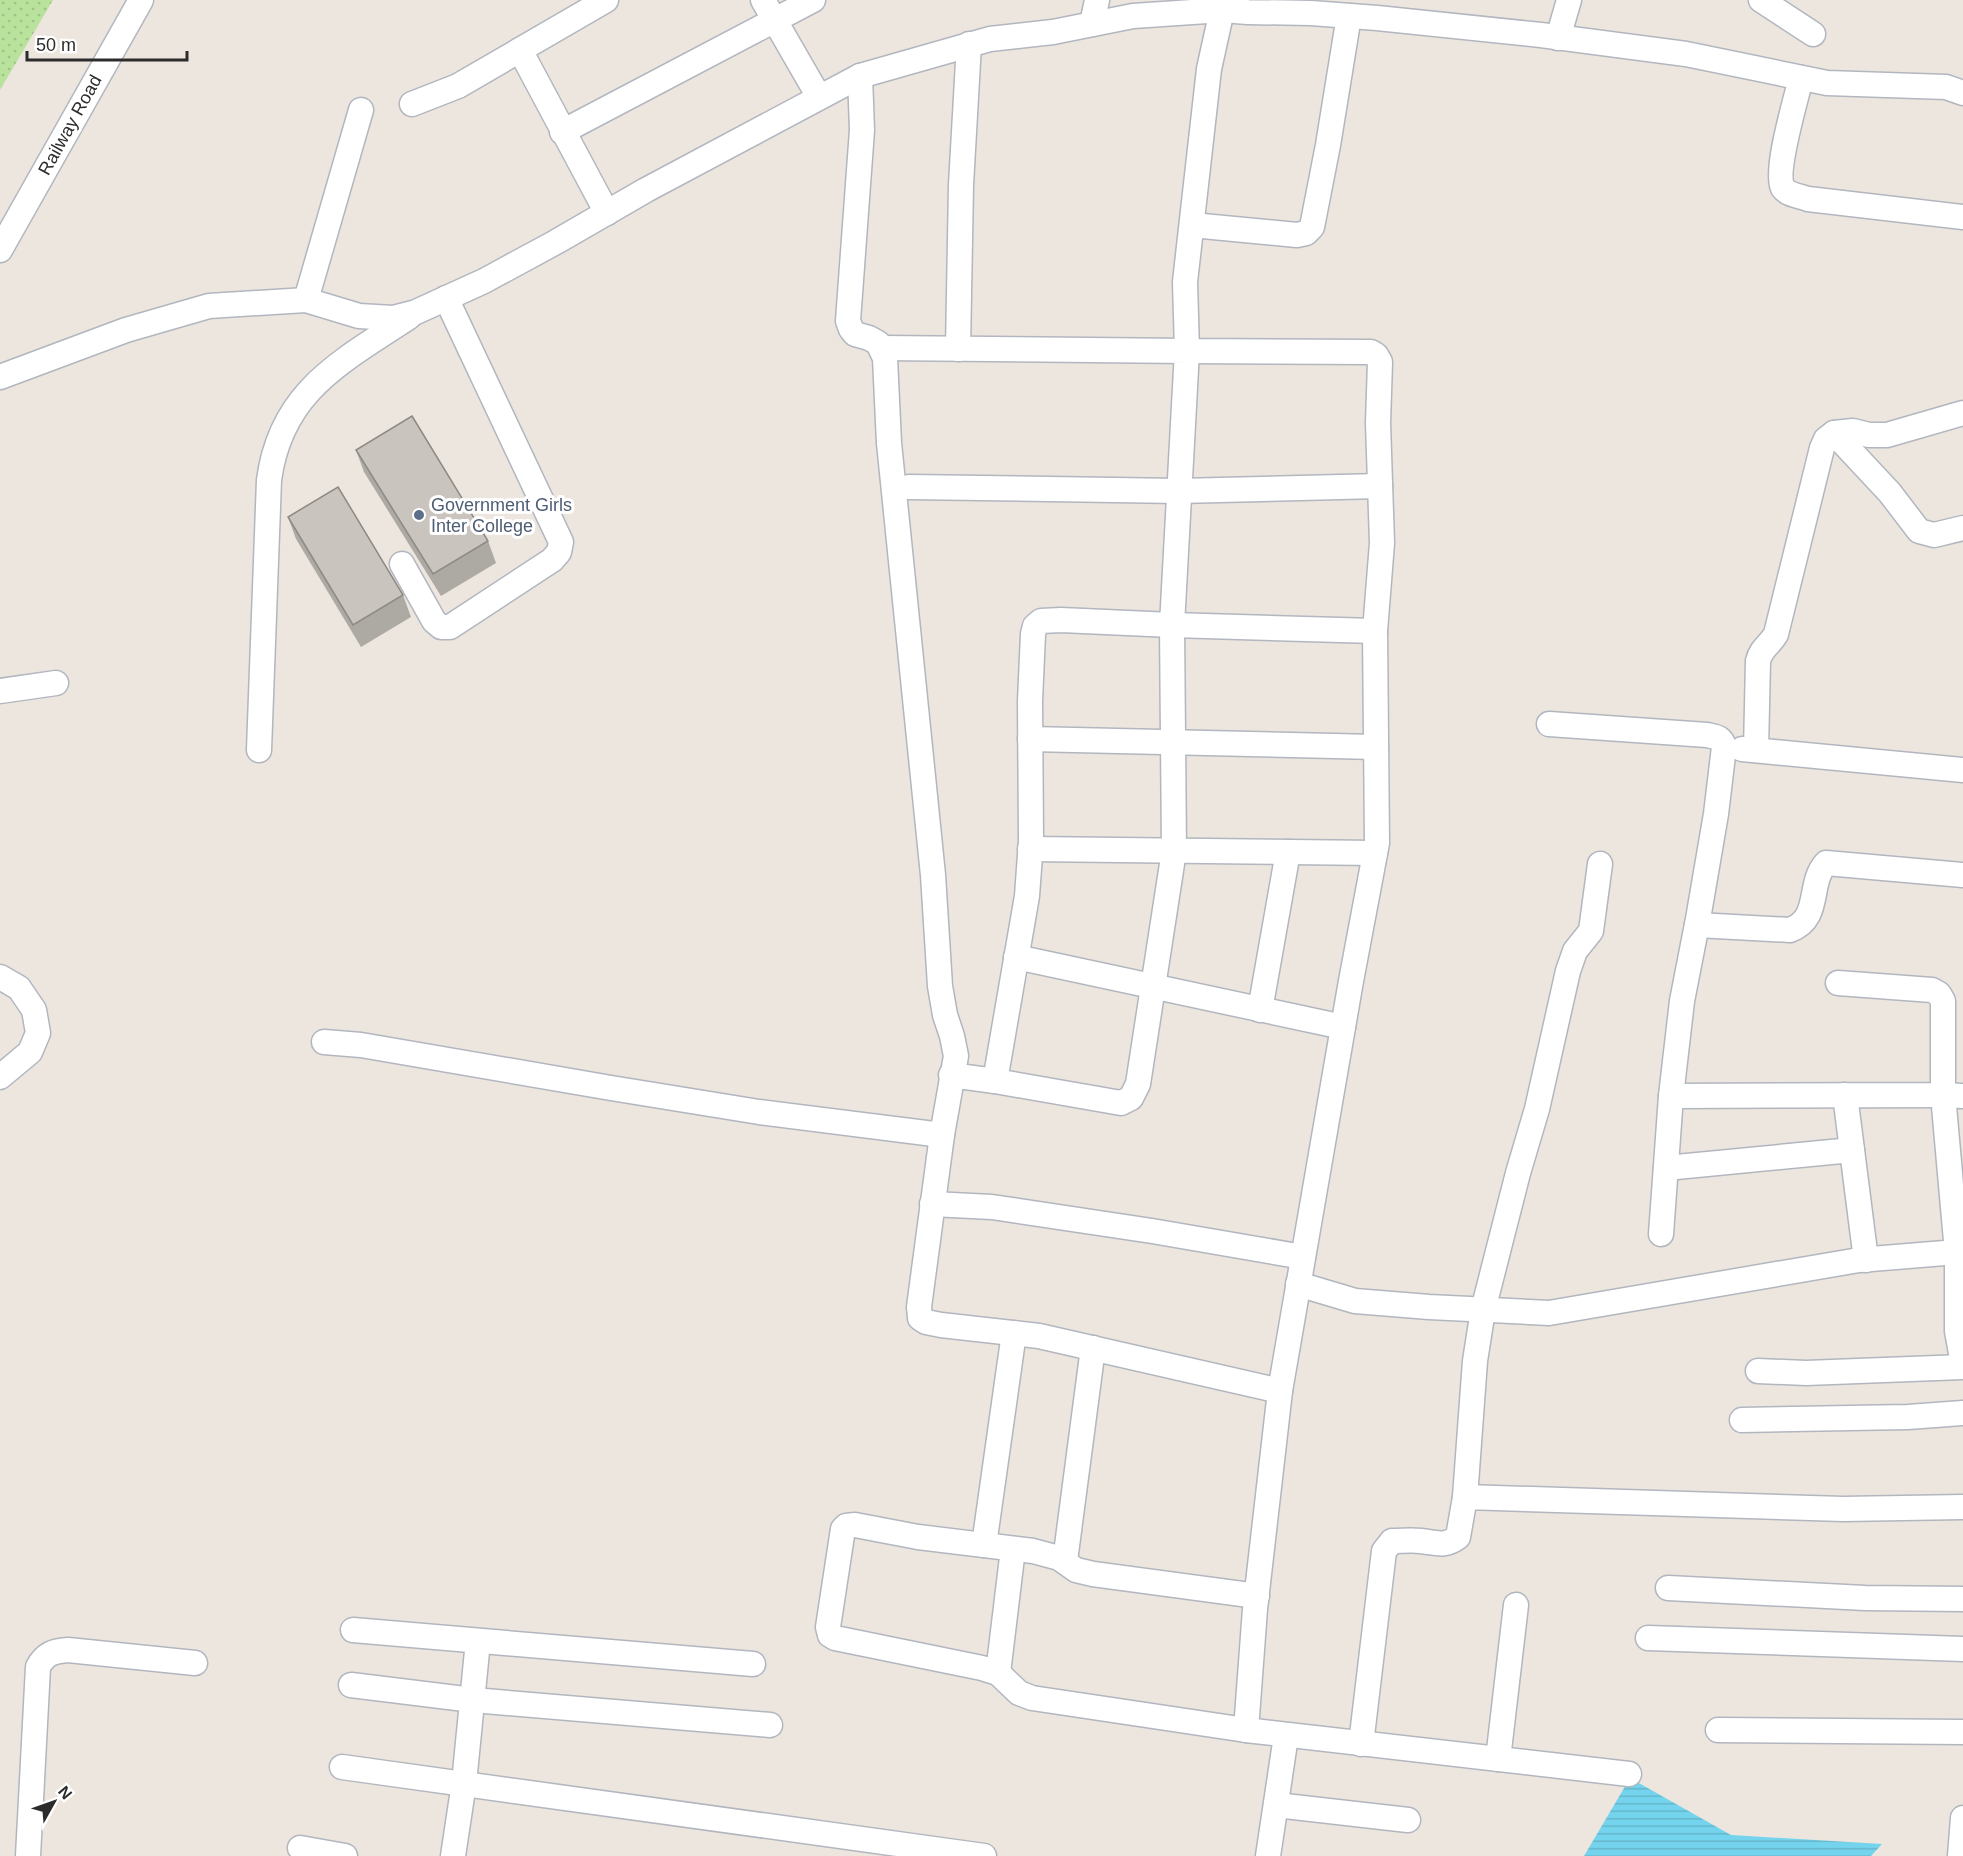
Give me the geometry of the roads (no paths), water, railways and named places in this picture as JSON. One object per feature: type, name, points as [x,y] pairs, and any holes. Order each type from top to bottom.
[{"type":"street","name":"Railway Road","points":[[0,250],[141,0]]},
{"type":"street","points":[[412,104],[458,86],[606,0]]},
{"type":"street","points":[[763,0],[819,97]]},
{"type":"street","points":[[562,132],[813,0]]},
{"type":"street","points":[[1092,24],[1097,0]]},
{"type":"street","points":[[1558,38],[1569,0]]},
{"type":"street","points":[[1761,0],[1813,34]]},
{"type":"street","points":[[951,1076],[995,1081],[1121,1103],[1131,1098],[1138,1084],[1174,851],[1172,626],[1187,351],[1185,282],[1209,69],[1230,7]]},
{"type":"street","points":[[259,750],[269,480],[272,455],[280,432],[298,404],[340,363],[416,312],[505,270],[860,76],[990,39],[1053,32],[1133,16],[1230,7],[1444,24],[1686,54],[1827,83],[1946,87],[1963,93]]},
{"type":"street","points":[[1192,225],[1297,235],[1306,233],[1312,227],[1349,16]]},
{"type":"street","points":[[958,349],[961,185],[969,44]]},
{"type":"street","points":[[520,50],[607,213]]},
{"type":"street","points":[[860,76],[862,130],[848,321],[855,334],[878,343],[885,358],[889,443],[933,875],[940,986],[956,1056],[932,1204],[919,1307],[920,1318],[926,1322],[941,1325],[1039,1335],[1280,1391]]},
{"type":"street","points":[[1801,78],[1782,158],[1781,183],[1784,190],[1808,199],[1963,217]]},
{"type":"street","points":[[306,300],[361,110]]},
{"type":"street","points":[[402,564],[434,621],[441,627],[450,627],[552,560],[559,552],[561,542],[446,298]]},
{"type":"street","points":[[0,377],[126,330],[209,306],[306,300],[359,316],[393,318],[416,312]]},
{"type":"street","points":[[881,348],[1371,352],[1380,362],[1378,423],[1382,543],[1375,631],[1377,843],[1280,1391],[1257,1596],[1246,1730]]},
{"type":"street","points":[[1756,750],[1760,652],[1776,634],[1826,439],[1834,433],[1853,431],[1869,435],[1887,435],[1963,414]]},
{"type":"street","points":[[1834,433],[1890,493],[1919,531],[1934,535],[1963,528]]},
{"type":"street","points":[[909,487],[1179,491],[1380,486]]},
{"type":"street","points":[[995,1081],[1027,896],[1035,626],[1041,621],[1061,620],[1172,626],[1375,631]]},
{"type":"street","points":[[0,691],[56,683]]},
{"type":"street","points":[[1549,724],[1707,735],[1723,741],[1716,814],[1682,1001],[1671,1096],[1661,1234]]},
{"type":"street","points":[[1030,739],[1376,747]]},
{"type":"street","points":[[1724,747],[1963,770]]},
{"type":"street","points":[[1030,849],[1375,853]]},
{"type":"street","points":[[1260,1010],[1288,852]]},
{"type":"street","points":[[1697,925],[1790,930],[1801,926],[1807,919],[1820,870],[1826,863],[1963,875]]},
{"type":"street","points":[[1361,1744],[1384,1551],[1392,1541],[1421,1541],[1443,1545],[1458,1537],[1465,1497],[1475,1362],[1483,1310],[1537,1109],[1568,971],[1575,951],[1591,931],[1600,864]]},
{"type":"street","points":[[1016,957],[1343,1027]]},
{"type":"street","points":[[0,977],[19,988],[34,1010],[38,1033],[30,1052],[0,1077]]},
{"type":"street","points":[[1758,1371],[1806,1372],[1963,1366],[1957,1330],[1953,1095],[1943,1001],[1932,990],[1838,983]]},
{"type":"street","points":[[324,1042],[361,1045],[759,1112],[942,1135]]},
{"type":"street","points":[[1845,1095],[1866,1260]]},
{"type":"street","points":[[1671,1096],[1953,1095]]},
{"type":"street","points":[[1666,1168],[1852,1150]]},
{"type":"street","points":[[932,1204],[992,1207],[1303,1257]]},
{"type":"street","points":[[1298,1284],[1355,1301],[1549,1313],[1866,1260],[1957,1252]]},
{"type":"street","points":[[984,1545],[1014,1333]]},
{"type":"street","points":[[1065,1561],[1093,1348]]},
{"type":"street","points":[[1742,1420],[1908,1417],[1963,1413]]},
{"type":"street","points":[[1465,1497],[1843,1509],[1963,1507]]},
{"type":"street","points":[[1257,1596],[1093,1574],[1076,1570],[1065,1561],[1033,1551],[918,1537],[855,1525],[846,1526],[841,1537],[828,1627],[830,1635],[835,1638],[998,1673],[1019,1694],[1032,1698],[1286,1736],[1629,1774]]},
{"type":"street","points":[[998,1673],[1013,1549]]},
{"type":"street","points":[[1668,1588],[1854,1597],[1963,1599]]},
{"type":"street","points":[[1498,1759],[1516,1605]]},
{"type":"street","points":[[352,1630],[753,1664]]},
{"type":"street","points":[[1648,1638],[1963,1649]]},
{"type":"street","points":[[453,1856],[464,1783],[478,1641]]},
{"type":"street","points":[[28,1856],[38,1667],[43,1658],[55,1651],[68,1650],[195,1662]]},
{"type":"street","points":[[351,1685],[473,1700],[770,1725]]},
{"type":"street","points":[[1718,1730],[1963,1732]]},
{"type":"street","points":[[1268,1856],[1286,1736]]},
{"type":"street","points":[[342,1767],[984,1856]]},
{"type":"street","points":[[1276,1805],[1408,1820]]},
{"type":"street","points":[[1960,1856],[1963,1818]]},
{"type":"street","points":[[300,1848],[345,1856]]},
{"type":"water","points":[[1630,1778],[1731,1835],[1882,1844],[1871,1856],[1584,1856]]},
{"type":"place","name":"Government Girls Inter College","points":[[419,515]]}]
